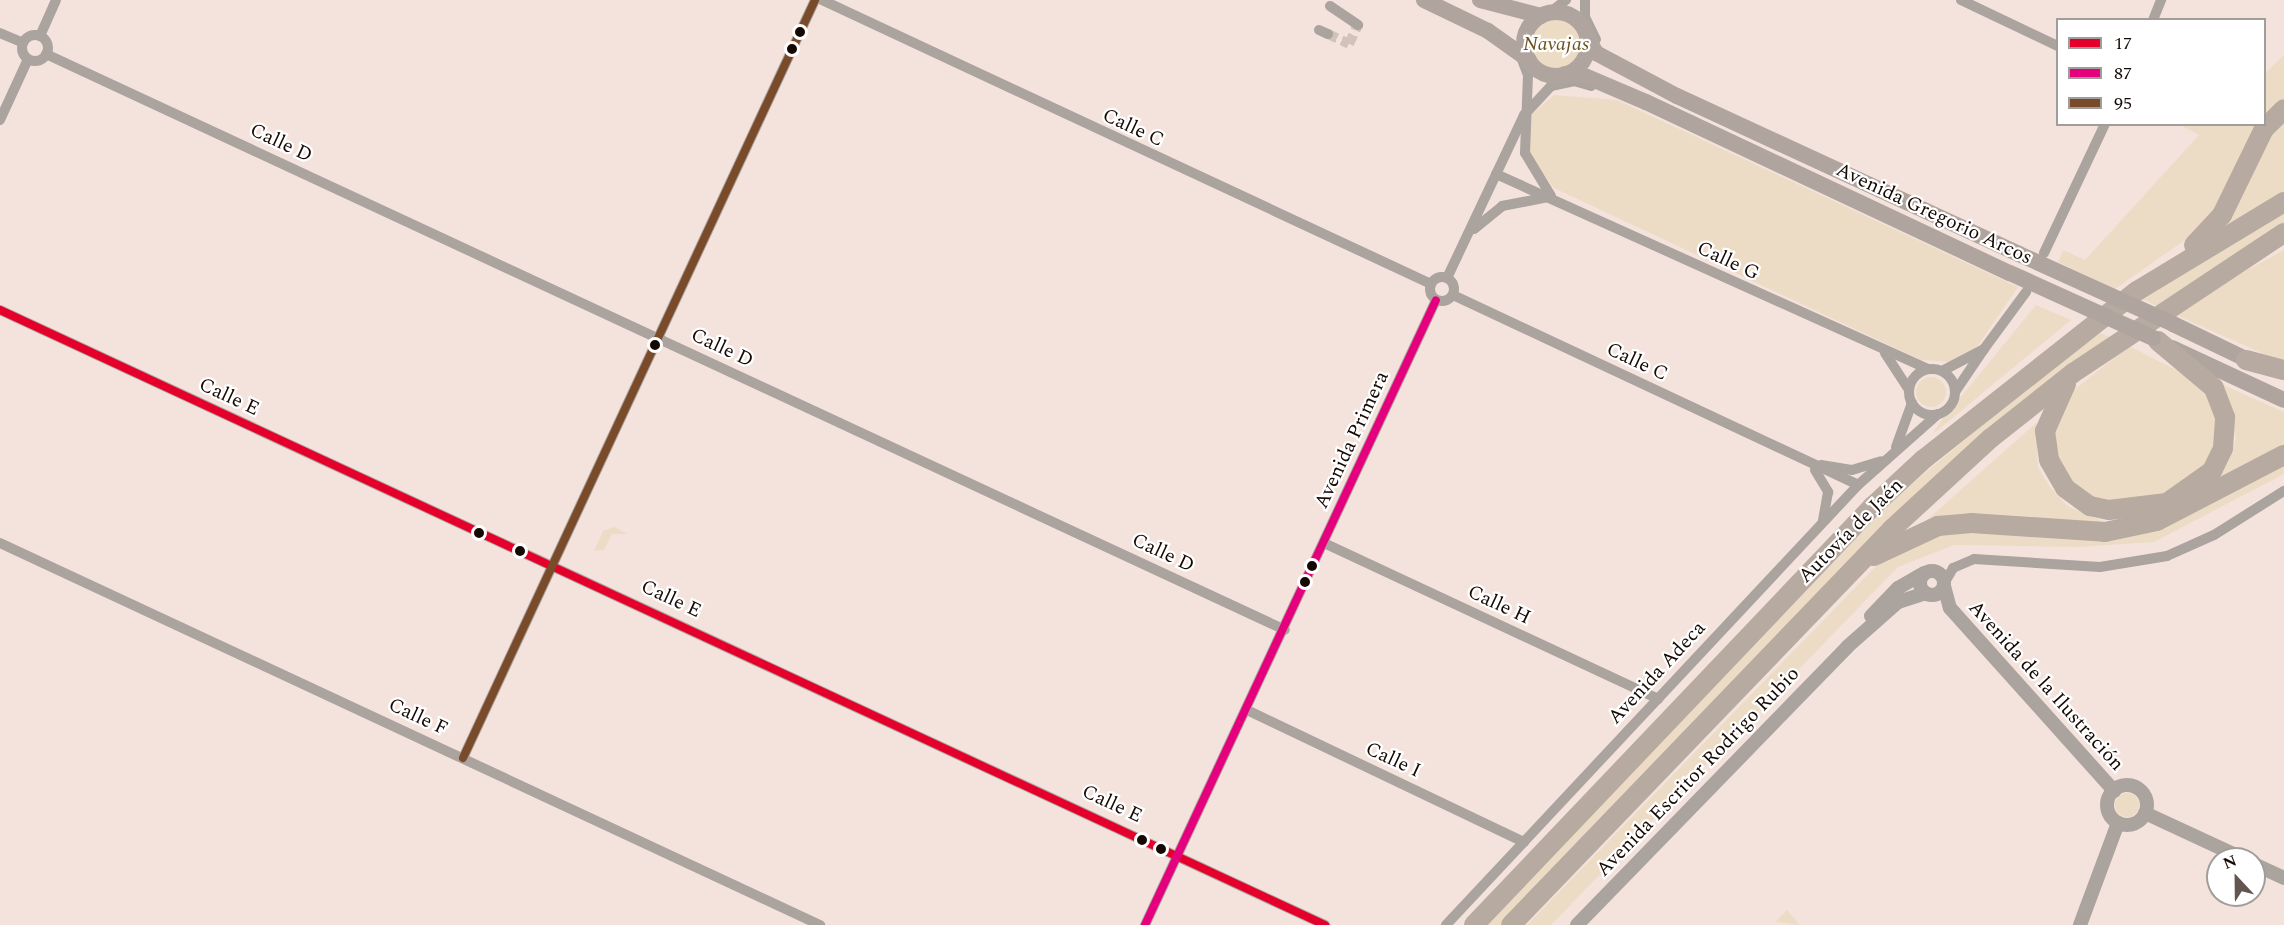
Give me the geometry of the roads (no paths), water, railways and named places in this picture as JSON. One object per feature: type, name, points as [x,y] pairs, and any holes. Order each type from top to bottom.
[{"type":"highway","points":[[1873,506],[1926,452],[2075,327],[2210,231],[2232,198],[2264,129],[2284,109]]},
{"type":"highway","name":"Autovía de Jaén","points":[[1474,925],[1873,506],[2082,331],[2284,202]]},
{"type":"highway","name":"Autovía de Jaén","points":[[1511,925],[1858,564],[1991,438],[2073,373],[2256,249],[2284,233]]},
{"type":"highway","points":[[2256,249],[2284,242]]},
{"type":"highway","points":[[2073,373],[2045,431],[2049,460],[2065,488],[2091,506],[2109,510],[2167,503],[2212,471],[2223,448],[2225,417],[2214,388],[2155,339]]},
{"type":"highway","points":[[2246,360],[2284,370]]},
{"type":"highway","points":[[1858,564],[1938,526],[1971,523],[2093,532],[2157,521],[2284,455]]},
{"type":"main road","points":[[1425,0],[1511,45],[1529,66],[1559,79],[1585,58],[1585,27],[1568,15],[1545,15],[1480,0]]},
{"type":"main road","points":[[1529,66],[1526,36],[1545,15]]},
{"type":"main road","name":"Avenida Gregorio Arcos","points":[[1585,27],[1596,53],[1677,96],[2173,324],[2284,378]]},
{"type":"main road","name":"Avenida Gregorio Arcos","points":[[1559,79],[1578,73],[1646,102],[2284,400]]},
{"type":"street","points":[[0,33],[23,43],[40,36],[56,0]]},
{"type":"street","points":[[463,758],[660,339],[815,0]]},
{"type":"street","name":"Calle C","points":[[822,0],[1431,284]]},
{"type":"street","points":[[1545,15],[1566,0]]},
{"type":"street","points":[[1585,0],[1585,27]]},
{"type":"street","points":[[1961,0],[2056,45]]},
{"type":"street","points":[[2154,18],[2161,0]]},
{"type":"street","points":[[1330,6],[1358,25]]},
{"type":"street","points":[[28,59],[46,54],[48,45],[40,36]]},
{"type":"street","points":[[0,120],[28,59],[23,43]]},
{"type":"street","name":"Calle D","points":[[46,54],[1285,630]]},
{"type":"street","points":[[1463,244],[1481,220],[1502,206],[1553,199],[1528,162],[1524,116],[1529,66]]},
{"type":"street","points":[[1447,278],[1453,295],[1436,300],[1431,284],[1447,278],[1524,116],[1559,79]]},
{"type":"street","points":[[2044,253],[2099,137],[2102,126]]},
{"type":"street","name":"Calle G","points":[[1496,174],[1885,353],[1928,369]]},
{"type":"street","points":[[1885,353],[1909,390],[1912,403],[1923,413],[1938,414],[1952,404],[1955,392],[2026,292]]},
{"type":"street","name":"Calle C","points":[[1453,295],[1858,485]]},
{"type":"street","name":"Avenida Primera","points":[[1145,925],[1285,630],[1436,300]]},
{"type":"street","name":"Calle E","points":[[0,310],[1177,854],[1325,925]]},
{"type":"street","points":[[1909,390],[1917,374],[1928,369],[1942,371],[1984,349]]},
{"type":"street","points":[[1942,371],[1955,392]]},
{"type":"street","name":"Avenida Adeca","points":[[1896,448],[1912,403]]},
{"type":"street","name":"Avenida Adeca","points":[[1446,925],[1858,485],[1896,448],[1938,414]]},
{"type":"street","name":"Calle C","points":[[1805,462],[1844,470],[1887,458]]},
{"type":"street","name":"Calle C","points":[[1805,462],[1828,492],[1821,525]]},
{"type":"street","points":[[1844,470],[1858,485]]},
{"type":"street","points":[[1944,584],[1953,568],[1974,559],[2100,567],[2167,556],[2214,535],[2284,491]]},
{"type":"street","name":"Calle F","points":[[0,543],[820,925]]},
{"type":"street","name":"Calle H","points":[[1324,543],[1658,699]]},
{"type":"street","points":[[1928,594],[1920,583],[1924,573],[1937,571],[1944,584]]},
{"type":"street","name":"Avenida Escritor Rodrigo Rubio","points":[[1577,925],[1847,647],[1898,588],[1924,573]]},
{"type":"street","name":"Avenida Escritor Rodrigo Rubio","points":[[1847,647],[1898,602],[1928,594],[1944,584]]},
{"type":"street","name":"Avenida de la Ilustración","points":[[1944,584],[1950,608]]},
{"type":"street","name":"Avenida de la Ilustración","points":[[1928,594],[1950,608],[2114,791]]},
{"type":"street","name":"Calle I","points":[[1247,710],[1524,842]]},
{"type":"street","points":[[2136,787],[2145,797],[2145,813],[2131,825],[2118,823],[2107,805],[2114,791],[2136,787]]},
{"type":"street","points":[[2145,813],[2218,847]]},
{"type":"street","points":[[2080,925],[2118,823]]},
{"type":"street","points":[[2266,870],[2284,878]]},
{"type":"tunnel","points":[[1328,34],[1349,44],[1358,25]]},
{"type":"park label","name":"Navajas","points":[[1556,44]]}]
